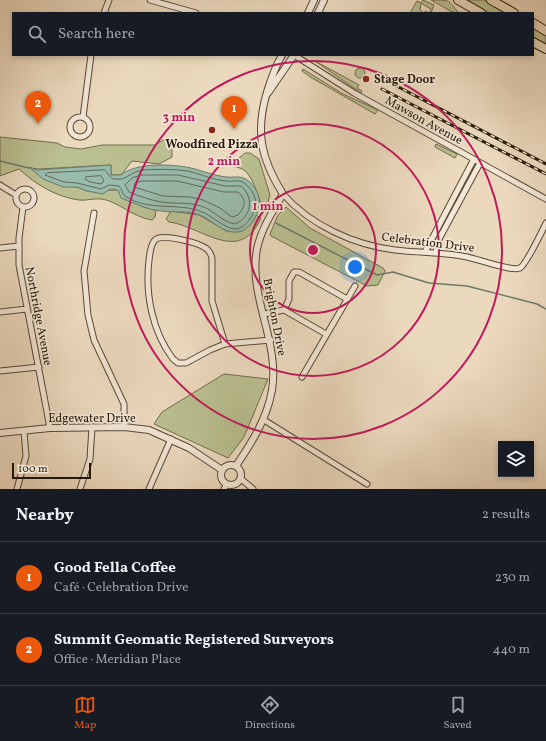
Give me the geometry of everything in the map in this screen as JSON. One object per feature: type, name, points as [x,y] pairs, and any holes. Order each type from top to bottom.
[{"type":"highway","points":[[458,0],[479,12]]},
{"type":"highway","points":[[491,0],[512,12]]},
{"type":"highway","points":[[534,24],[546,30]]},
{"type":"highway","points":[[534,43],[546,49]]},
{"type":"street","points":[[104,12],[109,0]]},
{"type":"street","points":[[150,0],[192,12]]},
{"type":"street","points":[[308,12],[314,0]]},
{"type":"street","points":[[318,12],[324,0]]},
{"type":"street","points":[[83,117],[91,56]]},
{"type":"street","name":"Celebration Drive","points":[[282,56],[272,76],[265,97],[260,122],[262,148],[272,175],[283,194],[302,213],[335,232],[376,247],[467,257],[518,269],[523,265],[546,224]]},
{"type":"street","name":"Celebration Drive","points":[[265,97],[293,56]]},
{"type":"street","name":"Mawson Avenue","points":[[296,56],[354,93],[546,199]]},
{"type":"street","points":[[83,117],[90,123],[90,129],[87,134],[79,137],[73,134],[70,125],[73,119],[83,117]]},
{"type":"street","points":[[425,252],[474,159]]},
{"type":"street","points":[[436,253],[438,241],[480,163]]},
{"type":"street","points":[[0,185],[16,195]]},
{"type":"street","points":[[24,188],[33,193],[34,200],[33,204],[23,207],[17,203],[16,195],[24,188]]},
{"type":"street","name":"Brighton Drive","points":[[236,466],[264,420],[273,383],[274,367],[271,340],[255,272],[257,249],[268,220],[283,194]]},
{"type":"street","name":"Northridge Avenue","points":[[23,207],[19,246],[19,265],[50,428]]},
{"type":"street","points":[[94,213],[84,271],[88,315],[94,340],[124,404],[124,427]]},
{"type":"street","points":[[225,344],[212,301],[211,253],[206,248],[194,244],[165,236],[159,237],[152,244],[149,258],[149,300],[159,334],[172,357],[178,363],[188,362],[225,344],[271,340]]},
{"type":"street","points":[[0,248],[19,246]]},
{"type":"street","points":[[284,310],[289,299],[289,281],[294,272],[298,272],[347,299]]},
{"type":"street","points":[[302,377],[355,286]]},
{"type":"street","points":[[0,312],[27,309]]},
{"type":"street","points":[[264,314],[284,310],[326,334]]},
{"type":"street","points":[[0,371],[39,367]]},
{"type":"street","points":[[264,420],[367,484]]},
{"type":"street","points":[[80,489],[90,459],[92,427]]},
{"type":"street","name":"Edgewater Drive","points":[[0,433],[50,428],[92,427],[124,427],[149,430],[171,439],[222,470]]},
{"type":"street","points":[[17,489],[26,456],[24,431]]},
{"type":"street","points":[[149,489],[171,439]]},
{"type":"street","points":[[230,465],[236,466],[240,470],[240,479],[234,485],[225,487],[221,478],[222,470],[230,465]]},
{"type":"street","points":[[240,479],[253,489]]},
{"type":"shaded area","points":[[423,0],[434,5],[431,12],[430,12],[431,9],[421,3]]},
{"type":"shaded area","points":[[431,0],[443,0],[451,3],[458,12],[452,12]]},
{"type":"shaded area","points":[[466,0],[484,0],[506,12],[488,12]]},
{"type":"shaded area","points":[[417,1],[421,3],[420,10],[423,12],[411,12]]},
{"type":"shaded area","points":[[534,28],[546,34],[546,44],[534,38]]},
{"type":"shaded area","points":[[315,61],[359,85],[357,88],[362,91],[361,93]]},
{"type":"shaded area","points":[[358,68],[362,68],[364,69],[364,77],[358,78],[355,75],[355,71]]},
{"type":"shaded area","points":[[303,69],[343,94],[378,110],[375,114],[312,78],[302,71]]},
{"type":"shaded area","points":[[0,137],[57,143],[65,147],[81,149],[102,145],[155,145],[163,140],[167,141],[172,150],[172,157],[159,164],[132,161],[121,175],[111,175],[111,165],[39,169],[30,168],[63,186],[77,187],[87,191],[118,190],[143,207],[156,210],[155,217],[152,220],[138,216],[107,200],[79,200],[62,196],[39,185],[19,169],[0,176]]},
{"type":"shaded area","points":[[436,144],[457,154],[455,158],[435,147]]},
{"type":"shaded area","points":[[245,153],[250,153],[259,159],[270,195],[267,206],[260,202],[254,184],[247,172],[232,164]]},
{"type":"shaded area","points":[[286,207],[310,228],[383,268],[385,271],[378,285],[367,286],[271,236],[270,234],[278,215]]},
{"type":"shaded area","points":[[171,211],[199,215],[228,232],[253,221],[256,215],[261,218],[252,232],[242,239],[231,241],[219,240],[181,225],[169,222],[166,219]]},
{"type":"shaded area","points":[[224,374],[268,379],[244,437],[228,458],[154,424],[162,412]]},
{"type":"water","points":[[111,165],[111,175],[121,175],[136,168],[145,166],[165,165],[191,168],[214,175],[245,178],[257,191],[259,198],[258,210],[255,218],[246,229],[238,232],[232,232],[222,229],[205,217],[195,213],[166,212],[141,206],[121,198],[118,190],[110,189],[103,194],[87,191],[77,187],[63,187],[43,179],[29,167],[37,170]]},
{"type":"waterway","points":[[0,161],[29,168]]},
{"type":"waterway","points":[[276,223],[377,275],[393,272],[429,283],[467,286],[537,304],[546,309]]},
{"type":"railway","points":[[387,81],[546,164]]},
{"type":"railway","points":[[382,89],[546,174]]},
{"type":"place","name":"Stage Door","points":[[366,79]]},
{"type":"place","name":"Summit Geomatic Registered Surveyors","points":[[38,124]]},
{"type":"place","name":"Good Fella Coffee","points":[[234,129]]},
{"type":"place","name":"Woodfired Pizza","points":[[212,130]]}]
